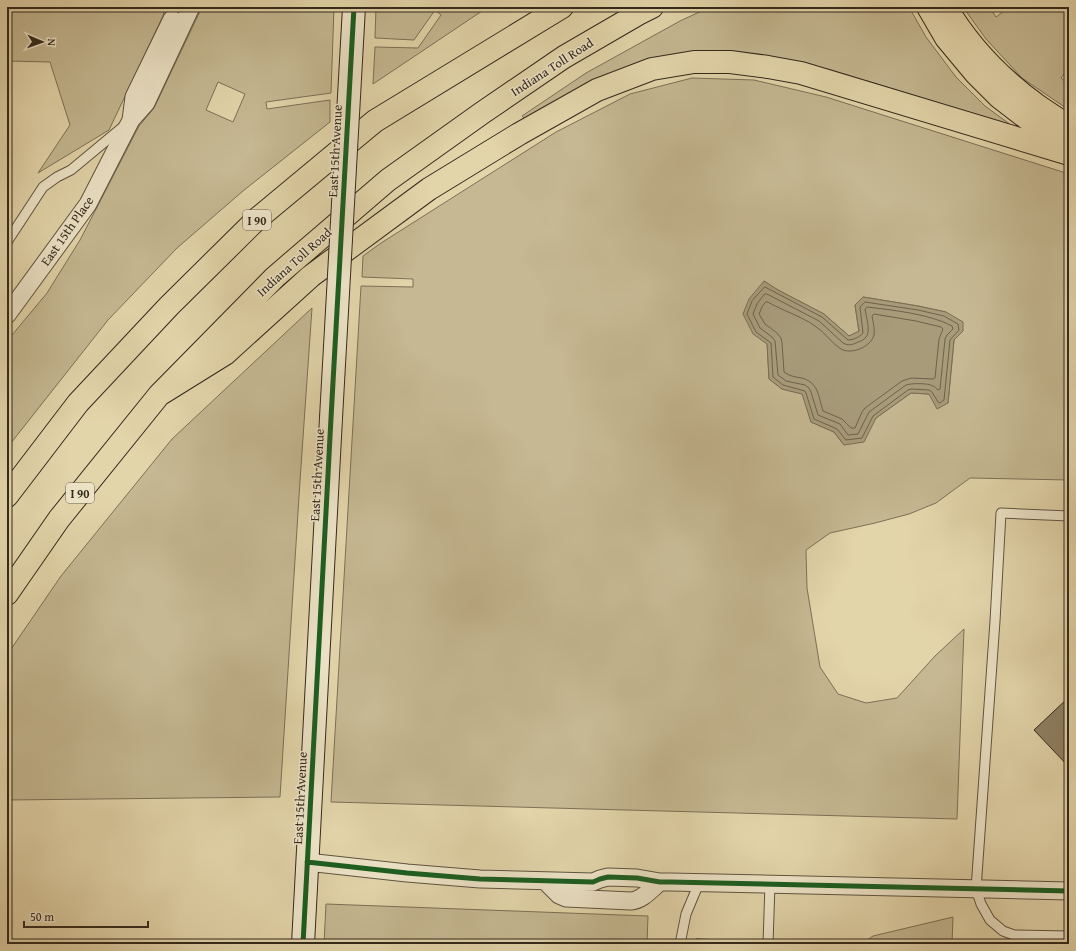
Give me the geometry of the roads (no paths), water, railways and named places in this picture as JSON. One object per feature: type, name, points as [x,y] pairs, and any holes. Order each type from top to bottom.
[{"type":"highway","name":"I 90","points":[[7,496],[78,403],[168,306],[257,219],[375,121],[562,7]]},
{"type":"highway","name":"Indiana Toll Road","points":[[7,594],[59,519],[159,395],[275,277],[388,180],[482,112],[564,57],[652,7]]},
{"type":"highway","points":[[928,7],[946,38],[976,74],[999,97],[1033,123],[1069,142]]},
{"type":"highway","points":[[946,7],[962,32],[985,60],[1010,84],[1038,106],[1069,126]]},
{"type":"highway","points":[[159,395],[225,354],[311,276],[429,189],[597,90],[652,69],[694,62],[730,62],[801,73],[1069,154]]},
{"type":"street","name":"East 15th Place","points":[[131,120],[134,97],[178,7]]},
{"type":"street","name":"East 15th Place","points":[[10,305],[88,204],[131,120],[146,104],[191,7]]},
{"type":"street","name":"East 15th Avenue","points":[[304,944],[307,862],[354,7]]},
{"type":"street","points":[[307,862],[407,873],[480,879],[545,882],[593,882],[608,877],[637,878],[655,886],[699,883],[770,884],[1069,892]]},
{"type":"street","points":[[545,882],[562,897],[571,899],[634,901],[641,898],[655,886]]},
{"type":"lane","points":[[7,242],[43,187],[57,177],[72,170],[131,120]]},
{"type":"lane","points":[[1069,516],[1001,513],[976,889],[981,904],[990,920],[1003,931],[1014,935],[1069,936]]},
{"type":"lane","points":[[680,944],[686,914],[699,883]]},
{"type":"lane","points":[[768,944],[770,884]]},
{"type":"water","points":[[764,281],[824,314],[849,336],[859,331],[855,305],[863,297],[946,312],[963,322],[963,331],[954,340],[948,403],[937,409],[929,394],[911,393],[876,418],[864,442],[844,445],[834,432],[811,422],[802,394],[782,389],[769,379],[767,344],[753,334],[743,314],[749,299]]}]
